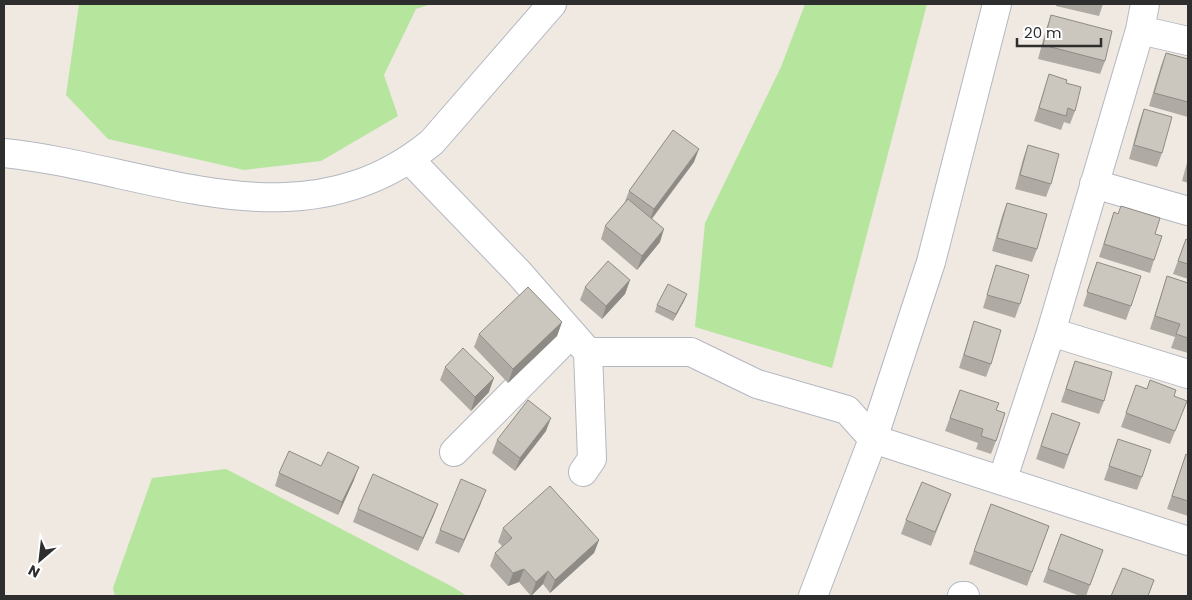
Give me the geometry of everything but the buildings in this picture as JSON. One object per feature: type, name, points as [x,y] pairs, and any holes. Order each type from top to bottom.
[{"type":"street","points":[[4,153],[173,186],[232,195],[267,198],[294,197],[325,193],[361,184],[410,160],[432,142],[552,4]]},
{"type":"street","points":[[813,596],[873,439],[931,262],[997,4]]},
{"type":"street","points":[[1002,481],[1052,332],[1140,30],[1145,4]]},
{"type":"street","points":[[1140,30],[1188,41]]},
{"type":"street","points":[[410,160],[518,272],[579,343],[592,459],[583,472]]},
{"type":"street","points":[[1094,184],[1188,211]]},
{"type":"street","points":[[1052,332],[1188,374]]},
{"type":"street","points":[[454,452],[579,343],[691,352],[757,384],[847,410],[873,439],[1188,541]]},
{"type":"green space","points":[[79,4],[431,4],[416,9],[384,75],[398,116],[321,161],[244,170],[108,139],[66,95]]},
{"type":"green space","points":[[805,4],[927,4],[832,368],[695,327],[705,223],[781,67]]},
{"type":"green space","points":[[226,469],[467,596],[115,596],[113,588],[152,478]]}]
